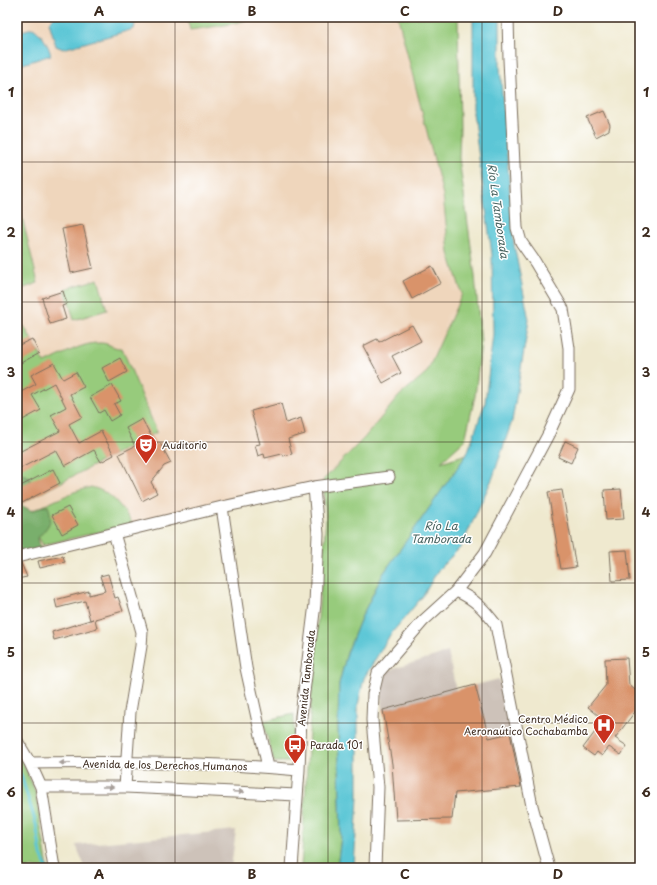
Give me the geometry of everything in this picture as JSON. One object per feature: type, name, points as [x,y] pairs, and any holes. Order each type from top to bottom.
[{"type":"street","points":[[375,868],[378,787],[372,720],[373,694],[378,673],[423,621],[456,591],[485,553],[549,433],[569,389],[569,348],[563,309],[535,262],[520,242],[517,228],[508,17]]},
{"type":"street","points":[[17,557],[222,507],[314,487],[389,477]]},
{"type":"street","name":"Avenida Tamborada","points":[[292,868],[301,716],[315,604],[318,534],[314,487]]},
{"type":"street","points":[[222,507],[246,668],[268,767]]},
{"type":"street","points":[[114,533],[142,632],[130,712],[125,787]]},
{"type":"street","points":[[456,591],[474,600],[484,609],[496,625],[532,806],[548,867]]},
{"type":"street","points":[[17,742],[30,763],[41,787],[54,868]]},
{"type":"street","name":"Avenida de los Derechos Humanos","points":[[30,763],[126,762],[268,767],[299,770]]},
{"type":"street","points":[[41,787],[125,787],[297,795]]},
{"type":"shaded area","points":[[17,17],[458,17],[460,128],[459,158],[475,276],[481,343],[475,396],[465,440],[440,462],[133,524],[17,551]]},
{"type":"shaded area","points":[[448,652],[456,690],[499,679],[522,787],[456,793],[451,819],[396,820],[392,764],[381,695],[383,683],[387,671]]},
{"type":"shaded area","points":[[236,830],[231,868],[85,867],[76,845]]},
{"type":"green space","points":[[187,17],[260,17],[226,25],[190,30]]},
{"type":"green space","points":[[398,17],[458,17],[460,128],[459,158],[475,276],[481,343],[475,396],[465,440],[441,462],[467,454],[383,574],[361,618],[347,653],[339,684],[338,726],[341,837],[337,868],[301,868],[310,715],[326,519],[323,480],[365,437],[399,396],[427,372],[462,294],[449,253],[443,195]]},
{"type":"green space","points":[[17,196],[38,283],[19,290],[24,310],[17,309]]},
{"type":"green space","points":[[98,279],[107,310],[74,320],[65,289]]},
{"type":"green space","points":[[17,324],[24,326],[45,363],[80,347],[94,343],[104,343],[116,348],[122,348],[157,432],[22,503],[17,504]]},
{"type":"green space","points":[[17,472],[30,477],[30,487],[17,493]]},
{"type":"green space","points":[[91,487],[99,489],[111,496],[133,524],[43,545],[25,514],[74,492]]},
{"type":"green space","points":[[17,500],[19,504],[32,511],[40,507],[48,506],[50,511],[49,524],[38,538],[42,554],[17,556]]},
{"type":"green space","points":[[294,714],[294,762],[274,762],[263,721]]},
{"type":"green space","points":[[17,754],[24,765],[35,791],[48,868],[17,868]]},
{"type":"water","points":[[54,17],[134,17],[135,24],[134,29],[63,49],[56,46],[49,22]]},
{"type":"water","name":"Río La Tamborada","points":[[473,17],[500,17],[500,67],[514,245],[529,320],[512,421],[493,477],[461,547],[438,570],[423,596],[390,635],[364,678],[358,705],[358,797],[354,868],[337,868],[341,837],[338,726],[339,684],[347,653],[361,618],[383,574],[467,454],[485,403],[493,334],[492,255],[473,113]]},
{"type":"water","points":[[33,28],[44,40],[51,55],[17,66],[17,32]]},
{"type":"building","points":[[604,111],[610,125],[609,130],[596,137],[587,118]]},
{"type":"building","points":[[83,225],[93,268],[71,273],[62,229]]},
{"type":"building","points":[[432,266],[441,283],[412,299],[403,281]]},
{"type":"building","points":[[63,291],[67,304],[62,306],[66,319],[50,324],[42,298]]},
{"type":"building","points":[[412,325],[421,341],[392,356],[401,373],[383,383],[363,346],[377,339],[379,342]]},
{"type":"building","points":[[32,339],[39,353],[17,365],[17,346]]},
{"type":"building","points":[[120,358],[127,372],[109,382],[102,368]]},
{"type":"building","points":[[54,363],[63,379],[76,372],[84,387],[70,394],[82,417],[69,424],[79,443],[101,431],[114,455],[101,462],[94,450],[65,466],[56,450],[17,470],[17,453],[60,431],[51,415],[66,407],[54,383],[32,395],[41,410],[17,423],[17,394],[36,384],[31,375]]},
{"type":"building","points":[[112,385],[121,401],[114,404],[120,415],[110,421],[104,410],[99,413],[90,397]]},
{"type":"building","points":[[281,403],[286,423],[301,418],[305,434],[288,439],[292,454],[283,456],[282,454],[265,458],[264,454],[258,456],[255,445],[260,444],[251,411]]},
{"type":"building","name":"Auditorio","points":[[142,419],[156,445],[160,443],[171,463],[164,466],[151,482],[157,493],[142,501],[119,454],[135,446],[126,428]]},
{"type":"building","points":[[565,441],[578,447],[571,463],[558,457]]},
{"type":"building","points":[[53,469],[60,483],[22,503],[17,494],[17,488]]},
{"type":"building","points":[[621,489],[624,519],[606,520],[604,490]]},
{"type":"building","points":[[562,490],[576,567],[561,569],[548,492]]},
{"type":"building","points":[[68,507],[78,525],[62,534],[52,515]]},
{"type":"building","points":[[627,550],[630,580],[612,581],[610,551]]},
{"type":"building","points":[[63,556],[65,562],[40,568],[38,561]]},
{"type":"building","points":[[21,563],[27,577],[17,579],[17,564]]},
{"type":"building","points":[[108,574],[115,598],[118,597],[123,611],[95,619],[97,628],[54,640],[52,632],[90,620],[85,601],[57,608],[55,600],[89,591],[89,595],[105,591],[100,576]]},
{"type":"building","name":"Centro Médico Aeronaútico Cochabamba","points":[[627,658],[629,685],[640,694],[640,705],[615,738],[627,746],[621,755],[609,747],[602,756],[597,752],[594,756],[583,748],[604,720],[588,707],[606,685],[605,659]]},
{"type":"building","points":[[475,685],[489,738],[510,733],[521,787],[455,793],[452,819],[396,820],[392,764],[383,710]]},
{"type":"waterway","points":[[17,769],[21,775],[36,824],[41,855],[46,866]]},
{"type":"tram line","points":[[17,853],[22,868]]},
{"type":"place","name":"Auditorio","points":[[146,464]]},
{"type":"place","name":"Centro Médico Aeronaútico Cochabamba","points":[[604,744]]},
{"type":"place","name":"Parada 101","points":[[295,764]]}]
